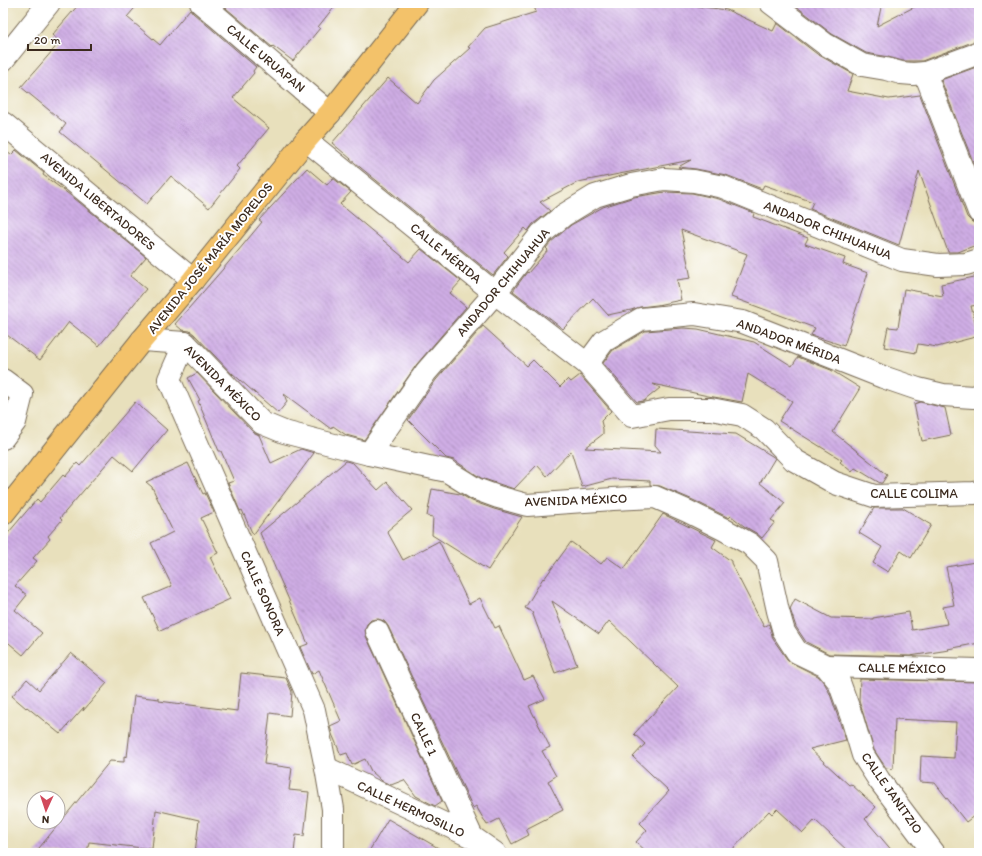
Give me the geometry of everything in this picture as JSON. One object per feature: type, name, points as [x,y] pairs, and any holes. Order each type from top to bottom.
[{"type":"main road","name":"AVENIDA JOSÉ MARÍA MORELOS","points":[[3,514],[142,340],[193,280],[417,3]]},
{"type":"street","points":[[3,60],[49,3]]},
{"type":"street","name":"CALLE URUAPAN","points":[[201,3],[330,112]]},
{"type":"street","points":[[773,3],[826,44],[862,65],[886,69],[901,74],[925,73],[979,53]]},
{"type":"street","points":[[925,73],[979,212]]},
{"type":"street","name":"AVENIDA LIBERTADORES","points":[[3,123],[193,280]]},
{"type":"street","name":"CALLE MÉRIDA","points":[[306,140],[495,293],[587,364]]},
{"type":"street","name":"ANDADOR CHIHUAHUA","points":[[370,454],[426,372],[495,293],[541,234],[564,215],[595,196],[632,185],[664,179],[694,181],[723,187],[902,260],[938,265],[966,264],[979,260]]},
{"type":"street","name":"ANDADOR MÉRIDA","points":[[587,364],[604,341],[641,319],[694,314],[743,322],[883,377],[918,389],[943,395],[973,397],[979,395]]},
{"type":"street","name":"AVENIDA MÉXICO","points":[[142,340],[185,343],[262,423],[284,432],[370,454],[447,471],[476,489],[527,505],[655,497],[687,511],[750,544],[766,562],[784,632],[797,652],[826,666]]},
{"type":"street","name":"CALLE SONORA","points":[[185,343],[169,379],[314,710],[333,809],[333,853]]},
{"type":"street","name":"CALLE COLIMA","points":[[587,364],[632,416],[669,410],[711,408],[742,415],[764,429],[794,460],[835,483],[874,496],[979,492]]},
{"type":"street","points":[[3,380],[22,394],[16,422],[3,438]]},
{"type":"street","name":"CALLE 1","points":[[377,631],[472,837]]},
{"type":"street","name":"CALLE MÉXICO","points":[[826,666],[979,670]]},
{"type":"street","name":"CALLE JANITZIO","points":[[826,666],[839,682],[863,755],[879,780],[934,853]]},
{"type":"street","name":"CALLE HERMOSILLO","points":[[326,768],[472,837],[495,853]]},
{"type":"building","points":[[80,3],[139,3],[127,17],[160,45],[190,9],[256,67],[253,71],[254,73],[233,98],[269,128],[237,166],[240,169],[209,208],[171,176],[147,204],[60,132],[66,124],[21,87],[60,42],[52,35]]},
{"type":"building","points":[[220,3],[337,3],[318,27],[320,28],[293,61],[273,46],[272,47]]},
{"type":"building","points":[[533,3],[678,3],[727,10],[773,31],[777,23],[817,54],[853,74],[847,91],[889,99],[920,95],[967,217],[972,222],[979,224],[979,244],[958,252],[948,252],[919,171],[899,245],[810,209],[813,202],[764,185],[762,189],[726,175],[678,167],[691,160],[578,182],[540,202],[550,211],[533,224],[528,231],[525,228],[504,252],[508,256],[493,275],[332,143],[388,78],[417,103],[434,80],[470,48],[468,47],[485,28],[536,12]]},
{"type":"building","points":[[792,3],[882,3],[877,26],[922,3],[979,3],[979,41],[975,41],[922,61],[903,61],[866,53],[832,34]]},
{"type":"building","points":[[979,66],[979,177],[941,80]]},
{"type":"building","points":[[3,149],[11,155],[16,150],[44,173],[43,175],[74,198],[146,257],[130,276],[146,289],[99,346],[69,322],[40,360],[3,332]]},
{"type":"building","points":[[307,168],[327,185],[333,178],[351,192],[340,204],[409,262],[421,249],[461,281],[450,293],[466,307],[417,364],[364,440],[346,435],[333,426],[331,429],[284,394],[287,402],[278,413],[232,373],[233,375],[194,334],[190,331],[182,330],[175,324],[262,222],[259,220]]},
{"type":"building","points":[[665,192],[692,193],[719,199],[754,213],[753,217],[808,238],[805,244],[845,258],[843,264],[868,273],[844,346],[811,335],[815,328],[731,297],[747,254],[681,230],[691,278],[677,280],[681,300],[640,307],[608,315],[593,298],[563,329],[513,291],[527,272],[528,273],[548,250],[546,248],[550,243],[571,225],[603,207],[634,197]]},
{"type":"building","points":[[979,276],[979,305],[971,306],[979,336],[937,347],[918,344],[916,353],[884,347],[888,327],[898,328],[904,289],[943,296],[941,284]]},
{"type":"building","points":[[483,326],[527,366],[533,360],[560,387],[568,379],[571,382],[580,375],[611,411],[601,421],[603,434],[585,448],[661,452],[655,445],[656,429],[736,434],[775,458],[760,483],[785,503],[771,520],[775,522],[762,538],[731,516],[729,518],[660,486],[650,485],[650,481],[612,479],[582,487],[571,451],[547,476],[537,465],[514,489],[481,478],[454,460],[446,458],[408,420],[436,380]]},
{"type":"building","points":[[683,328],[698,329],[754,342],[792,366],[798,357],[831,370],[860,388],[833,432],[887,475],[882,483],[855,468],[852,472],[840,462],[842,460],[779,421],[792,401],[748,374],[742,402],[653,384],[660,388],[644,401],[637,402],[603,363],[613,350],[645,331]]},
{"type":"building","points":[[197,373],[253,432],[259,435],[271,463],[301,449],[314,453],[253,535],[242,510],[240,511],[228,483],[234,481],[221,451],[219,451],[198,401],[200,400],[188,378]]},
{"type":"building","points":[[135,402],[167,430],[133,471],[114,455],[60,518],[62,520],[48,536],[50,539],[33,558],[37,561],[15,586],[27,595],[15,610],[42,633],[23,655],[3,638],[3,539],[37,499],[40,502],[63,475],[65,477],[77,463],[80,466]]},
{"type":"building","points":[[920,402],[945,408],[951,435],[922,441],[914,404]]},
{"type":"building","points":[[346,461],[353,463],[378,490],[387,482],[412,510],[387,531],[403,560],[439,541],[469,604],[480,598],[495,628],[499,626],[524,680],[533,676],[545,699],[529,706],[550,747],[542,751],[556,776],[548,781],[563,810],[526,829],[529,835],[512,844],[499,819],[487,825],[476,806],[473,808],[388,626],[384,621],[378,619],[371,620],[367,624],[365,629],[366,636],[442,801],[435,806],[416,796],[404,780],[391,785],[382,781],[371,771],[365,759],[352,765],[347,753],[341,755],[330,726],[341,721],[319,670],[312,674],[300,647],[308,644],[260,533]]},
{"type":"building","points":[[188,463],[203,494],[205,493],[214,512],[201,518],[218,553],[210,557],[230,599],[160,631],[144,598],[172,586],[151,543],[173,532],[152,487],[146,482]]},
{"type":"building","points":[[432,489],[460,494],[472,501],[522,517],[488,570],[432,535],[433,517],[427,516]]},
{"type":"building","points":[[874,508],[903,508],[931,525],[911,558],[901,551],[888,572],[873,563],[882,547],[859,533]]},
{"type":"building","points":[[663,514],[716,540],[712,547],[731,561],[764,627],[769,624],[773,639],[787,659],[818,676],[825,684],[846,740],[810,749],[849,785],[851,784],[876,807],[865,819],[894,853],[850,853],[815,820],[803,833],[777,809],[772,814],[769,811],[729,853],[648,853],[636,842],[647,830],[640,823],[669,791],[633,757],[645,744],[634,734],[678,687],[609,621],[599,634],[552,601],[577,665],[555,673],[532,612],[525,608],[543,578],[544,579],[571,542],[601,564],[607,557],[624,569]]},
{"type":"building","points":[[975,562],[979,580],[979,643],[948,649],[949,650],[910,656],[829,654],[806,642],[796,627],[790,609],[795,599],[831,618],[873,619],[909,612],[912,630],[947,624],[943,607],[954,605],[946,567]]},
{"type":"building","points":[[71,653],[107,683],[83,711],[84,707],[60,734],[12,696],[27,679],[39,690]]},
{"type":"building","points":[[241,673],[286,678],[292,692],[290,716],[270,713],[264,764],[292,768],[289,790],[309,792],[304,836],[296,835],[294,853],[195,853],[199,820],[156,810],[152,849],[89,842],[87,853],[35,853],[54,830],[66,830],[66,815],[110,761],[124,762],[124,756],[127,757],[134,696],[159,699],[159,701],[237,711]]},
{"type":"building","points":[[860,679],[979,682],[979,812],[966,822],[935,783],[920,782],[921,756],[954,758],[956,722],[895,719],[893,769],[886,768],[874,750],[859,700]]},
{"type":"building","points":[[388,819],[447,853],[368,853]]}]
